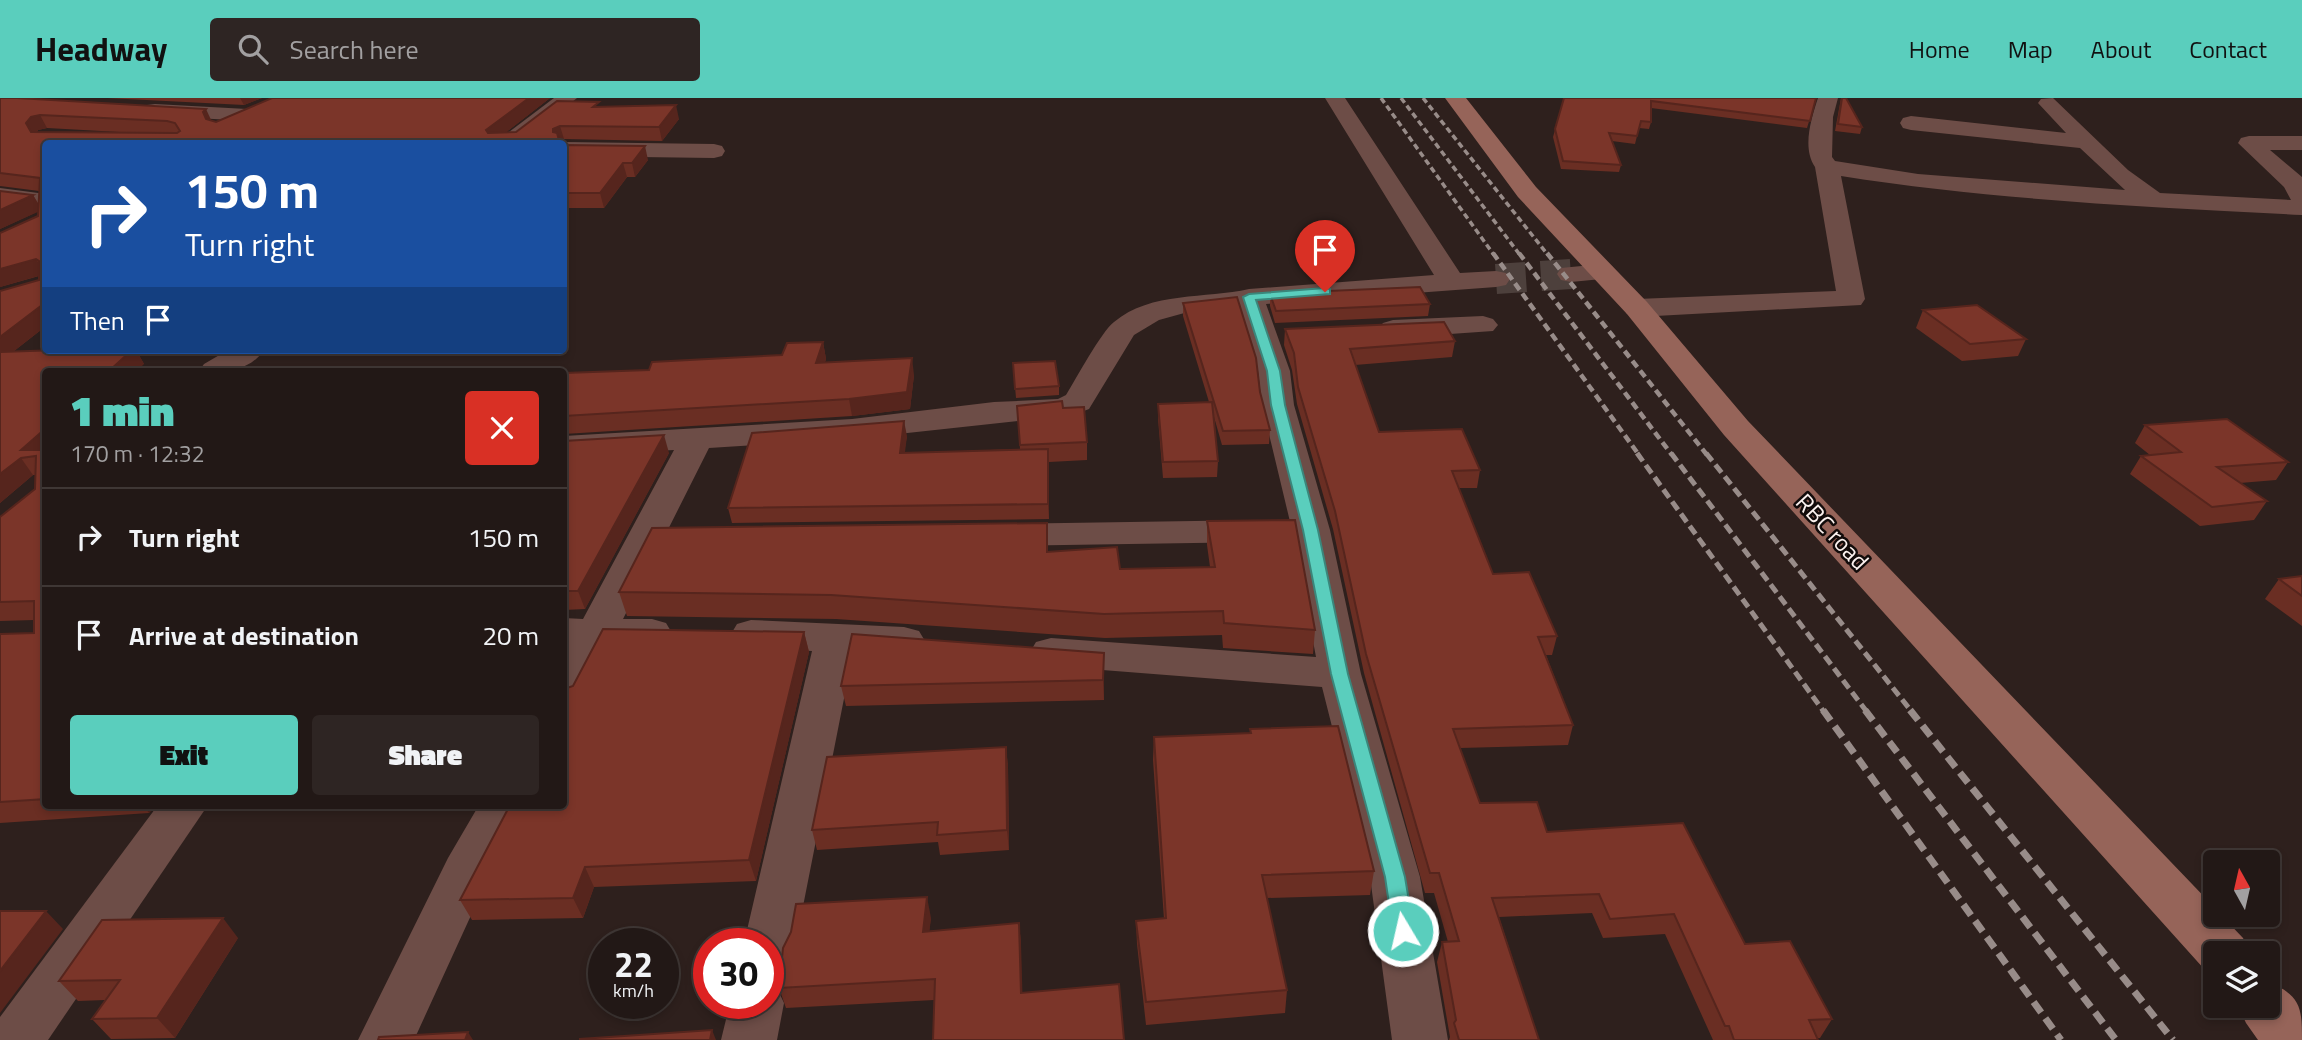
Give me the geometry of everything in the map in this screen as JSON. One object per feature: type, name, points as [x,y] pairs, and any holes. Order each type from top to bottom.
[{"type":"street","points":[[509,140],[567,98]]},
{"type":"street","points":[[1335,98],[1452,283]]},
{"type":"street","name":"RBC road","points":[[1455,98],[1587,273],[1637,308],[1736,428],[2212,941]]},
{"type":"street","points":[[1637,308],[1851,299],[1827,167],[1820,157],[1822,117],[1828,98]]},
{"type":"street","points":[[2048,103],[2120,175],[2154,200]]},
{"type":"street","points":[[137,109],[257,111],[209,133]]},
{"type":"street","points":[[1911,123],[2087,142]]},
{"type":"street","points":[[2302,143],[2249,143],[2294,183],[2302,198]]},
{"type":"street","points":[[567,149],[714,151]]},
{"type":"street","points":[[1827,167],[1918,181],[2154,200],[2302,208]]},
{"type":"street","points":[[0,195],[42,200]]},
{"type":"street","points":[[567,446],[852,429],[994,412],[1063,408],[1078,402],[1124,329],[1149,314],[1187,304],[1249,297],[1496,279]]},
{"type":"street","points":[[1249,297],[1275,334],[1274,371],[1287,445],[1311,530],[1340,674],[1395,877],[1420,1040]]},
{"type":"street","points":[[1372,330],[1483,325]]},
{"type":"street","points":[[220,368],[243,354]]},
{"type":"street","points":[[567,682],[580,632],[646,538],[697,438]]},
{"type":"street","points":[[963,536],[1311,530]]},
{"type":"street","points":[[646,538],[687,538]]},
{"type":"street","points":[[580,632],[836,636],[945,645]]},
{"type":"street","points":[[773,928],[836,636]]},
{"type":"street","points":[[1013,650],[1340,674]]},
{"type":"street","points":[[16,1040],[181,809]]},
{"type":"street","points":[[386,1040],[466,872],[501,809]]},
{"type":"street","points":[[2275,1018],[2292,1040]]},
{"type":"street","points":[[749,1040],[754,1019]]},
{"type":"building","points":[[0,98],[206,109],[203,112],[206,119],[216,122],[272,98],[529,98],[486,130],[488,133],[516,132],[557,101],[599,102],[593,107],[676,105],[659,127],[560,126],[553,129],[559,140],[42,140],[42,305],[0,337],[0,291],[39,280],[39,261],[36,259],[0,269],[0,233],[38,216],[40,178],[0,173]],"holes":[[[40,115],[175,123],[180,131],[177,133],[31,132],[26,123],[31,117]]]},
{"type":"building","points":[[1564,98],[1816,98],[1810,121],[1651,101],[1651,122],[1641,121],[1637,136],[1609,133],[1621,165],[1563,161],[1555,129]]},
{"type":"building","points":[[1842,98],[1846,98],[1862,127],[1838,124]]},
{"type":"building","points":[[567,145],[645,146],[632,163],[623,163],[600,193],[567,193]]},
{"type":"building","points":[[0,191],[33,195],[0,210]]},
{"type":"building","points":[[1420,287],[1430,304],[1276,311],[1270,294],[1305,292]]},
{"type":"building","points":[[1237,297],[1256,358],[1260,392],[1270,430],[1223,431],[1183,303]]},
{"type":"building","points":[[1977,305],[2026,339],[1970,344],[1923,310]]},
{"type":"building","points":[[1444,322],[1455,341],[1350,349],[1379,432],[1462,429],[1480,470],[1452,471],[1493,574],[1529,572],[1557,636],[1538,637],[1573,725],[1453,729],[1480,803],[1537,802],[1547,832],[1683,823],[1745,944],[1790,941],[1832,1019],[1809,1020],[1818,1040],[1734,1040],[1729,1026],[1725,1026],[1674,914],[1610,919],[1599,894],[1492,898],[1539,1040],[1459,1040],[1442,942],[1459,941],[1439,873],[1430,873],[1366,654],[1335,511],[1298,387],[1294,353],[1285,329]]},
{"type":"building","points":[[823,342],[816,363],[912,358],[907,392],[849,399],[567,416],[567,373],[649,370],[652,362],[782,355],[787,343]]},
{"type":"building","points":[[0,352],[128,354],[112,368],[42,368],[42,432],[21,450],[42,450],[42,799],[0,802],[0,634],[34,633],[34,601],[0,602],[0,517],[35,489],[36,456],[21,458],[0,474]]},
{"type":"building","points":[[1055,361],[1059,386],[1015,389],[1013,363]]},
{"type":"building","points":[[1062,401],[1063,408],[1084,407],[1087,442],[1020,445],[1017,406]]},
{"type":"building","points":[[1212,402],[1218,461],[1163,462],[1158,404]]},
{"type":"building","points":[[2227,419],[2288,462],[2217,467],[2267,501],[2212,507],[2141,456],[2181,452],[2145,425]]},
{"type":"building","points":[[904,421],[900,453],[1048,449],[1048,504],[728,508],[752,433]]},
{"type":"building","points":[[664,435],[578,591],[567,591],[567,441]]},
{"type":"building","points":[[1295,520],[1315,630],[1224,623],[1223,611],[1104,614],[831,595],[619,592],[652,528],[1047,523],[1047,552],[1117,547],[1120,569],[1215,567],[1207,521]]},
{"type":"building","points":[[2302,576],[2302,596],[2279,579]]},
{"type":"building","points":[[603,629],[804,632],[749,860],[585,867],[573,898],[460,900],[508,809],[567,809],[567,688],[573,686]]},
{"type":"building","points":[[852,634],[1104,653],[1103,680],[841,686]]},
{"type":"building","points":[[1338,726],[1374,871],[1262,875],[1287,990],[1146,1002],[1136,921],[1166,918],[1154,737],[1251,733],[1250,729]]},
{"type":"building","points":[[1006,747],[1007,830],[937,835],[938,822],[812,830],[827,757]]},
{"type":"building","points":[[927,897],[923,932],[1019,923],[1021,993],[1119,984],[1124,1040],[933,1040],[935,979],[784,988],[784,946],[791,932],[796,904]]},
{"type":"building","points":[[0,911],[46,911],[0,971]]},
{"type":"building","points":[[223,918],[157,1018],[92,1019],[120,980],[59,981],[102,920]]},
{"type":"building","points":[[712,1030],[710,1040],[580,1040],[580,1039]]},
{"type":"building","points":[[468,1032],[465,1040],[378,1040],[379,1037]]},
{"type":"tunnel","points":[[1496,279],[1571,274]]},
{"type":"railway","points":[[1381,98],[1494,255]]},
{"type":"railway","points":[[1401,98],[1520,255]]},
{"type":"railway","points":[[1423,98],[1548,255]]},
{"type":"railway","points":[[1493,253],[1639,455]]},
{"type":"railway","points":[[1519,253],[1672,455]]},
{"type":"railway","points":[[1547,253],[1707,455]]},
{"type":"railway","points":[[1637,453],[1824,712]]},
{"type":"railway","points":[[1671,453],[1867,712]]},
{"type":"railway","points":[[1706,453],[1912,712]]},
{"type":"railway","points":[[1823,710],[2061,1040]]},
{"type":"railway","points":[[1865,710],[2116,1040]]},
{"type":"railway","points":[[1910,710],[2173,1040]]},
{"type":"route","points":[[1325,292],[1249,297],[1274,371],[1278,405],[1311,530],[1340,674],[1395,877],[1403,931]]}]
